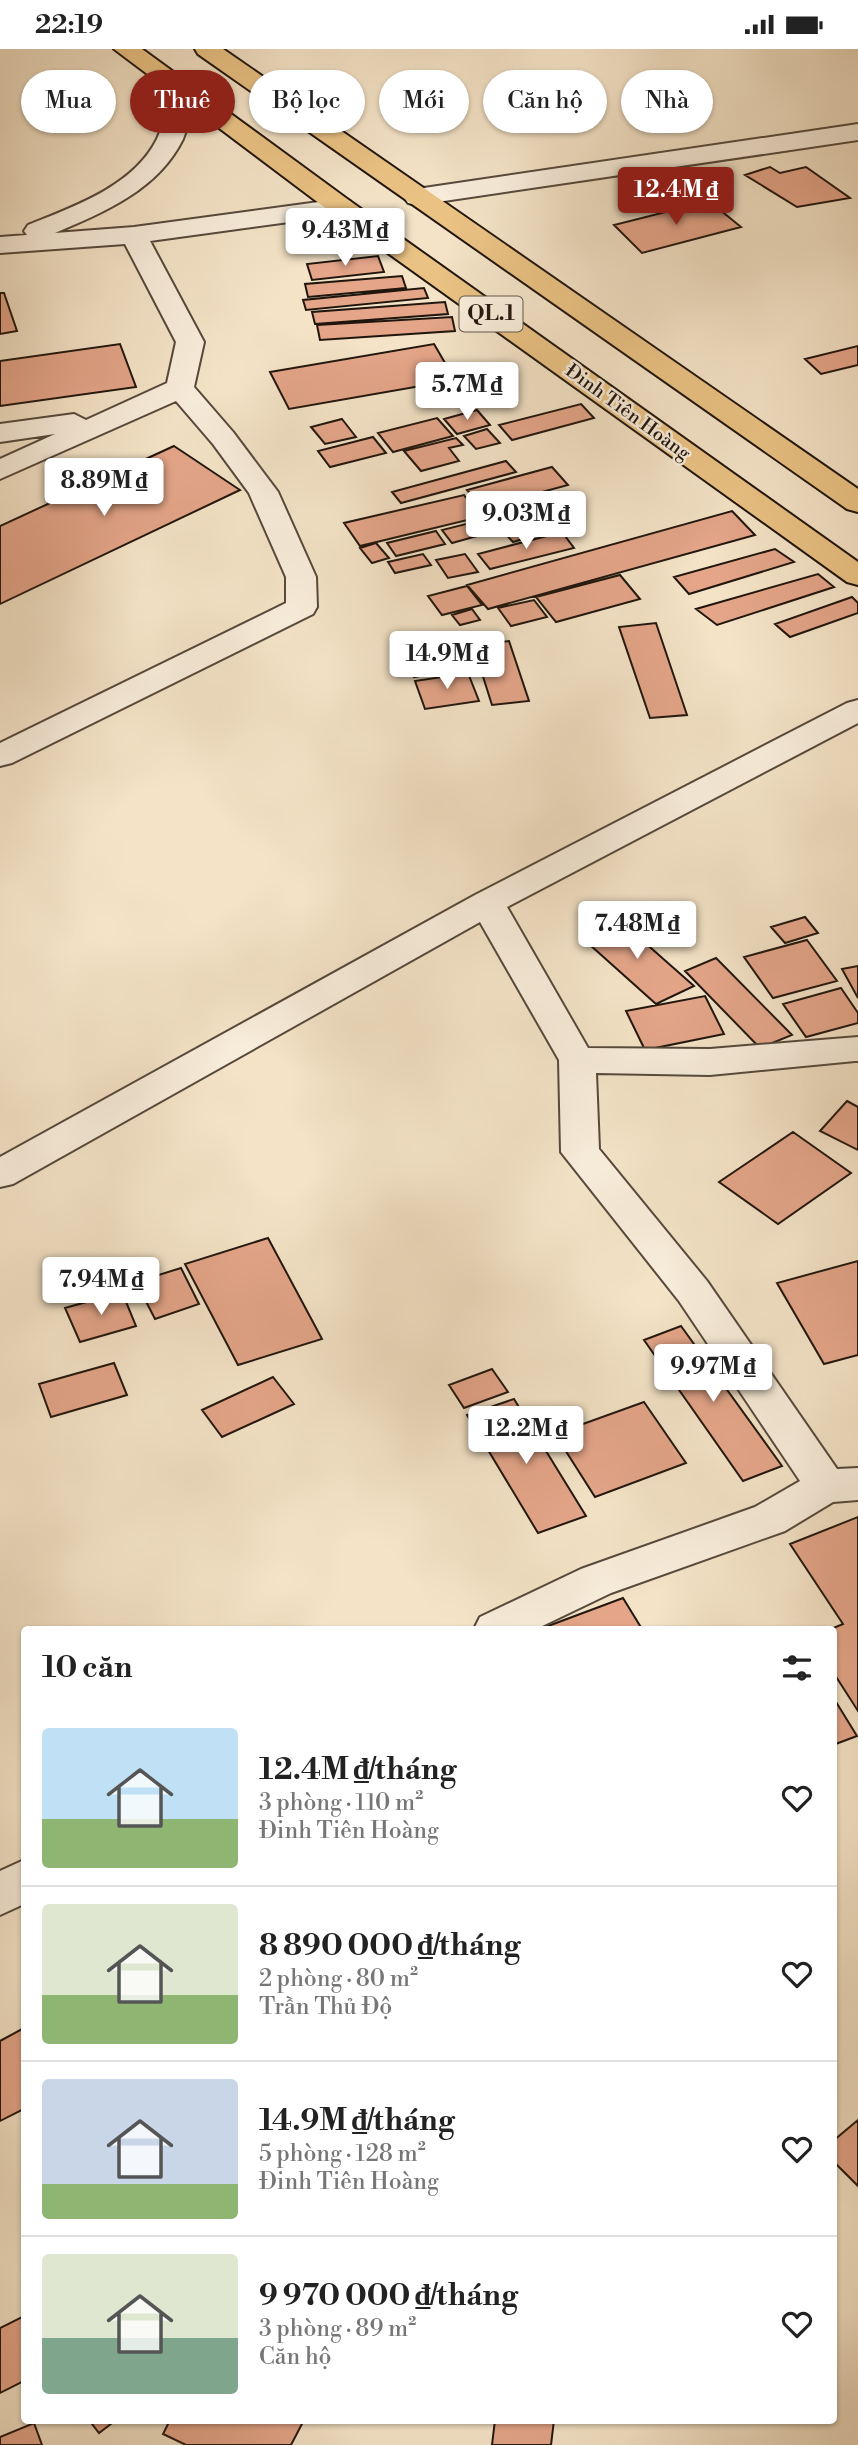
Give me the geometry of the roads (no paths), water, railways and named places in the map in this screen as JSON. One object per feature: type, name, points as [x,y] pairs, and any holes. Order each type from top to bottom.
[{"type":"highway","name":"Đinh Tiên Hoàng","points":[[126,49],[154,70]]},
{"type":"highway","name":"QL.1","points":[[207,49],[858,503]]},
{"type":"highway","name":"Đinh Tiên Hoàng","points":[[235,129],[858,576]]},
{"type":"street","points":[[417,197],[858,132]]},
{"type":"street","points":[[3,244],[83,212],[124,188],[151,166],[168,144],[171,133]]},
{"type":"street","points":[[3,244],[134,236],[341,207]]},
{"type":"street","points":[[134,236],[190,342],[180,388]]},
{"type":"street","points":[[0,470],[180,388]]},
{"type":"street","points":[[0,756],[302,607],[301,577],[262,492],[223,438],[180,388]]},
{"type":"street","points":[[0,433],[111,418]]},
{"type":"street","points":[[7,1160],[487,903],[858,710]]},
{"type":"street","points":[[487,903],[577,1060],[580,1152],[693,1291],[842,1485],[770,1519],[596,1581],[501,1626]]},
{"type":"street","points":[[577,1060],[710,1062],[855,1049]]},
{"type":"street","points":[[0,1895],[21,1882]]}]
